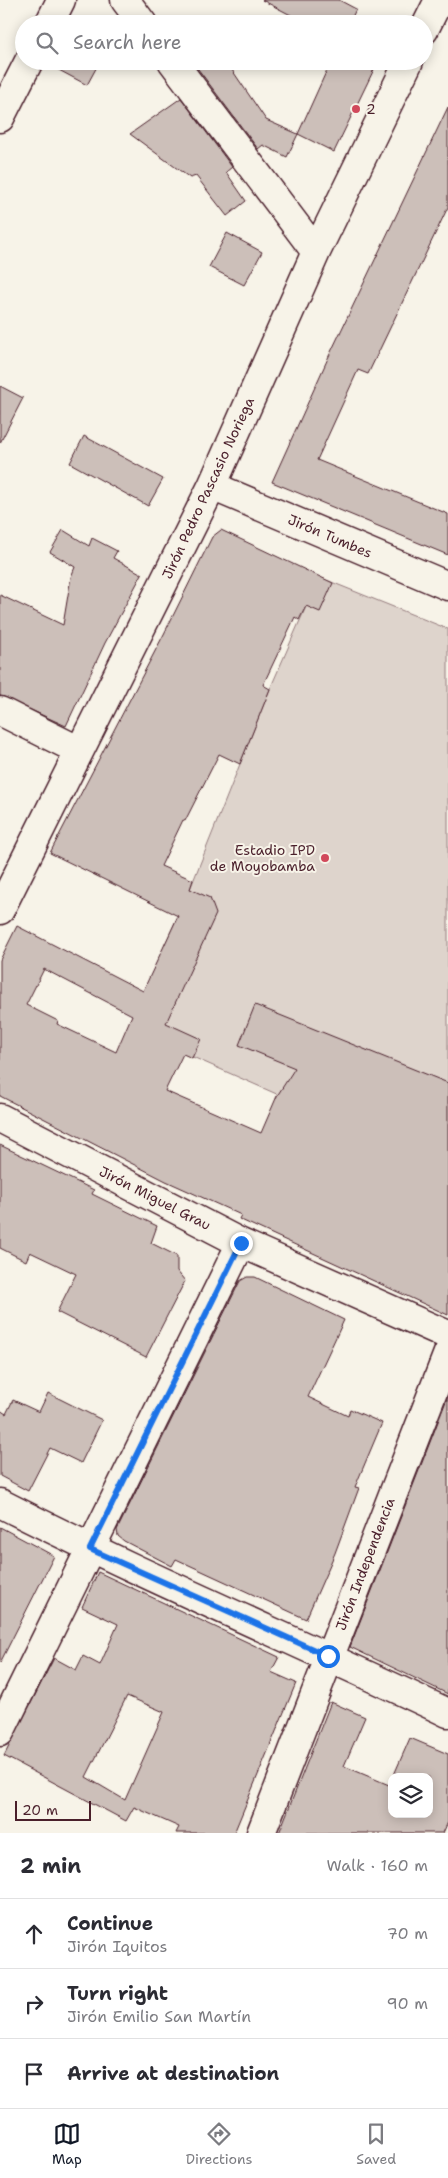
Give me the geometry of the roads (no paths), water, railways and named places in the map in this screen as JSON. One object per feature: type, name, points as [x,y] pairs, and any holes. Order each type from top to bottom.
[{"type":"street","points":[[54,15],[61,0]]},
{"type":"street","points":[[125,0],[136,15]]},
{"type":"street","points":[[432,15],[439,0]]},
{"type":"street","points":[[0,118],[24,70]]},
{"type":"street","points":[[179,70],[316,252]]},
{"type":"street","name":"Jirón Pedro Pascasio Noriega","points":[[0,910],[78,750],[212,486],[316,252],[405,70]]},
{"type":"street","name":"Jirón Tumbes","points":[[212,486],[448,586]]},
{"type":"street","points":[[0,711],[78,750]]},
{"type":"street","name":"Jirón Miguel Grau","points":[[0,1118],[241,1243],[448,1335]]},
{"type":"street","points":[[0,1732],[241,1243]]},
{"type":"street","name":"Jirón Independencia","points":[[262,1833],[328,1656],[448,1353]]},
{"type":"street","points":[[0,1503],[90,1549],[328,1656],[448,1713]]},
{"type":"place","name":"2","points":[[356,109]]},
{"type":"place","name":"Estadio IPD de Moyobamba","points":[[325,858]]}]
